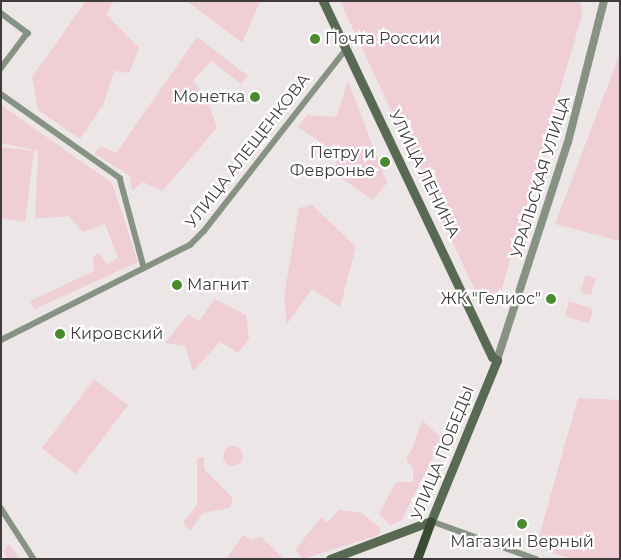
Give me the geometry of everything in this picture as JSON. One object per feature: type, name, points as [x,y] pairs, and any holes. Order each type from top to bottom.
[{"type":"main road","name":"УЛИЦА ЛЕНИНА","points":[[323,1],[492,357],[497,360]]},
{"type":"main road","name":"УЛИЦА ПОБЕДЫ","points":[[417,559],[497,360]]},
{"type":"main road","points":[[330,559],[431,521]]},
{"type":"street","name":"УРАЛЬСКАЯ УЛИЦА","points":[[497,360],[568,142],[604,1]]},
{"type":"street","points":[[1,13],[28,33],[1,70]]},
{"type":"street","name":"УЛИЦА АЛЕЩЕНКОВА","points":[[1,340],[190,245],[204,231],[346,49]]},
{"type":"street","points":[[1,94],[120,178],[144,267]]},
{"type":"street","points":[[1,508],[34,559]]},
{"type":"street","points":[[431,521],[536,559]]},
{"type":"shaded area","points":[[86,1],[114,1],[106,14],[139,48],[129,73],[114,71],[104,103],[80,139],[38,110],[32,77]]},
{"type":"shaded area","points":[[187,1],[260,1],[242,43]]},
{"type":"shaded area","points":[[340,1],[581,1],[582,15],[498,302],[482,305]]},
{"type":"shaded area","points":[[197,37],[248,76],[241,84],[211,61],[193,81],[208,100],[217,128],[162,191],[143,182],[132,191],[130,176],[94,153],[101,146],[116,153]]},
{"type":"shaded area","points":[[620,53],[620,241],[555,224]]},
{"type":"shaded area","points":[[348,81],[387,183],[373,200],[335,174],[337,154],[298,127],[307,115],[336,117]]},
{"type":"shaded area","points":[[1,105],[112,183],[138,262],[35,309],[30,301],[94,271],[93,256],[99,253],[107,264],[118,258],[105,224],[83,232],[69,216],[35,219],[38,151],[1,143]]},
{"type":"shaded area","points":[[1,147],[34,151],[25,222],[1,218]]},
{"type":"shaded area","points":[[312,205],[356,247],[340,307],[312,289],[287,324],[284,297],[299,208]]},
{"type":"shaded area","points":[[586,275],[596,278],[591,295],[580,292]]},
{"type":"shaded area","points":[[215,299],[246,315],[249,339],[238,353],[220,342],[193,371],[185,346],[165,343],[188,314],[199,321]]},
{"type":"shaded area","points":[[569,301],[593,309],[589,323],[565,316]]},
{"type":"shaded area","points":[[94,379],[128,405],[76,474],[42,448]]},
{"type":"shaded area","points":[[578,398],[620,400],[620,559],[571,559],[536,547]]},
{"type":"shaded area","points":[[422,420],[442,439],[401,521],[390,525],[379,514],[396,482],[413,482],[413,469],[406,459],[413,447]]},
{"type":"shaded area","points":[[233,446],[240,449],[243,456],[240,463],[233,466],[226,463],[223,456],[226,449]]},
{"type":"shaded area","points":[[197,457],[204,457],[204,469],[233,498],[230,508],[203,513],[190,531],[183,522],[197,505]]},
{"type":"shaded area","points":[[339,510],[362,513],[380,528],[379,535],[303,559],[295,550],[321,517],[327,523]]},
{"type":"shaded area","points":[[243,535],[251,540],[261,537],[284,559],[226,559]]},
{"type":"shaded area","points":[[9,544],[19,559],[6,559],[4,551]]},
{"type":"place","name":"Почта России","points":[[315,39]]},
{"type":"place","name":"Монетка","points":[[255,97]]},
{"type":"place","name":"Петру и Февронье","points":[[385,162]]},
{"type":"place","name":"Магнит","points":[[177,285]]},
{"type":"place","name":"ЖК \"Гелиос\"","points":[[551,299]]},
{"type":"place","name":"Кировский","points":[[60,334]]},
{"type":"place","name":"Магазин Верный","points":[[522,524]]}]
